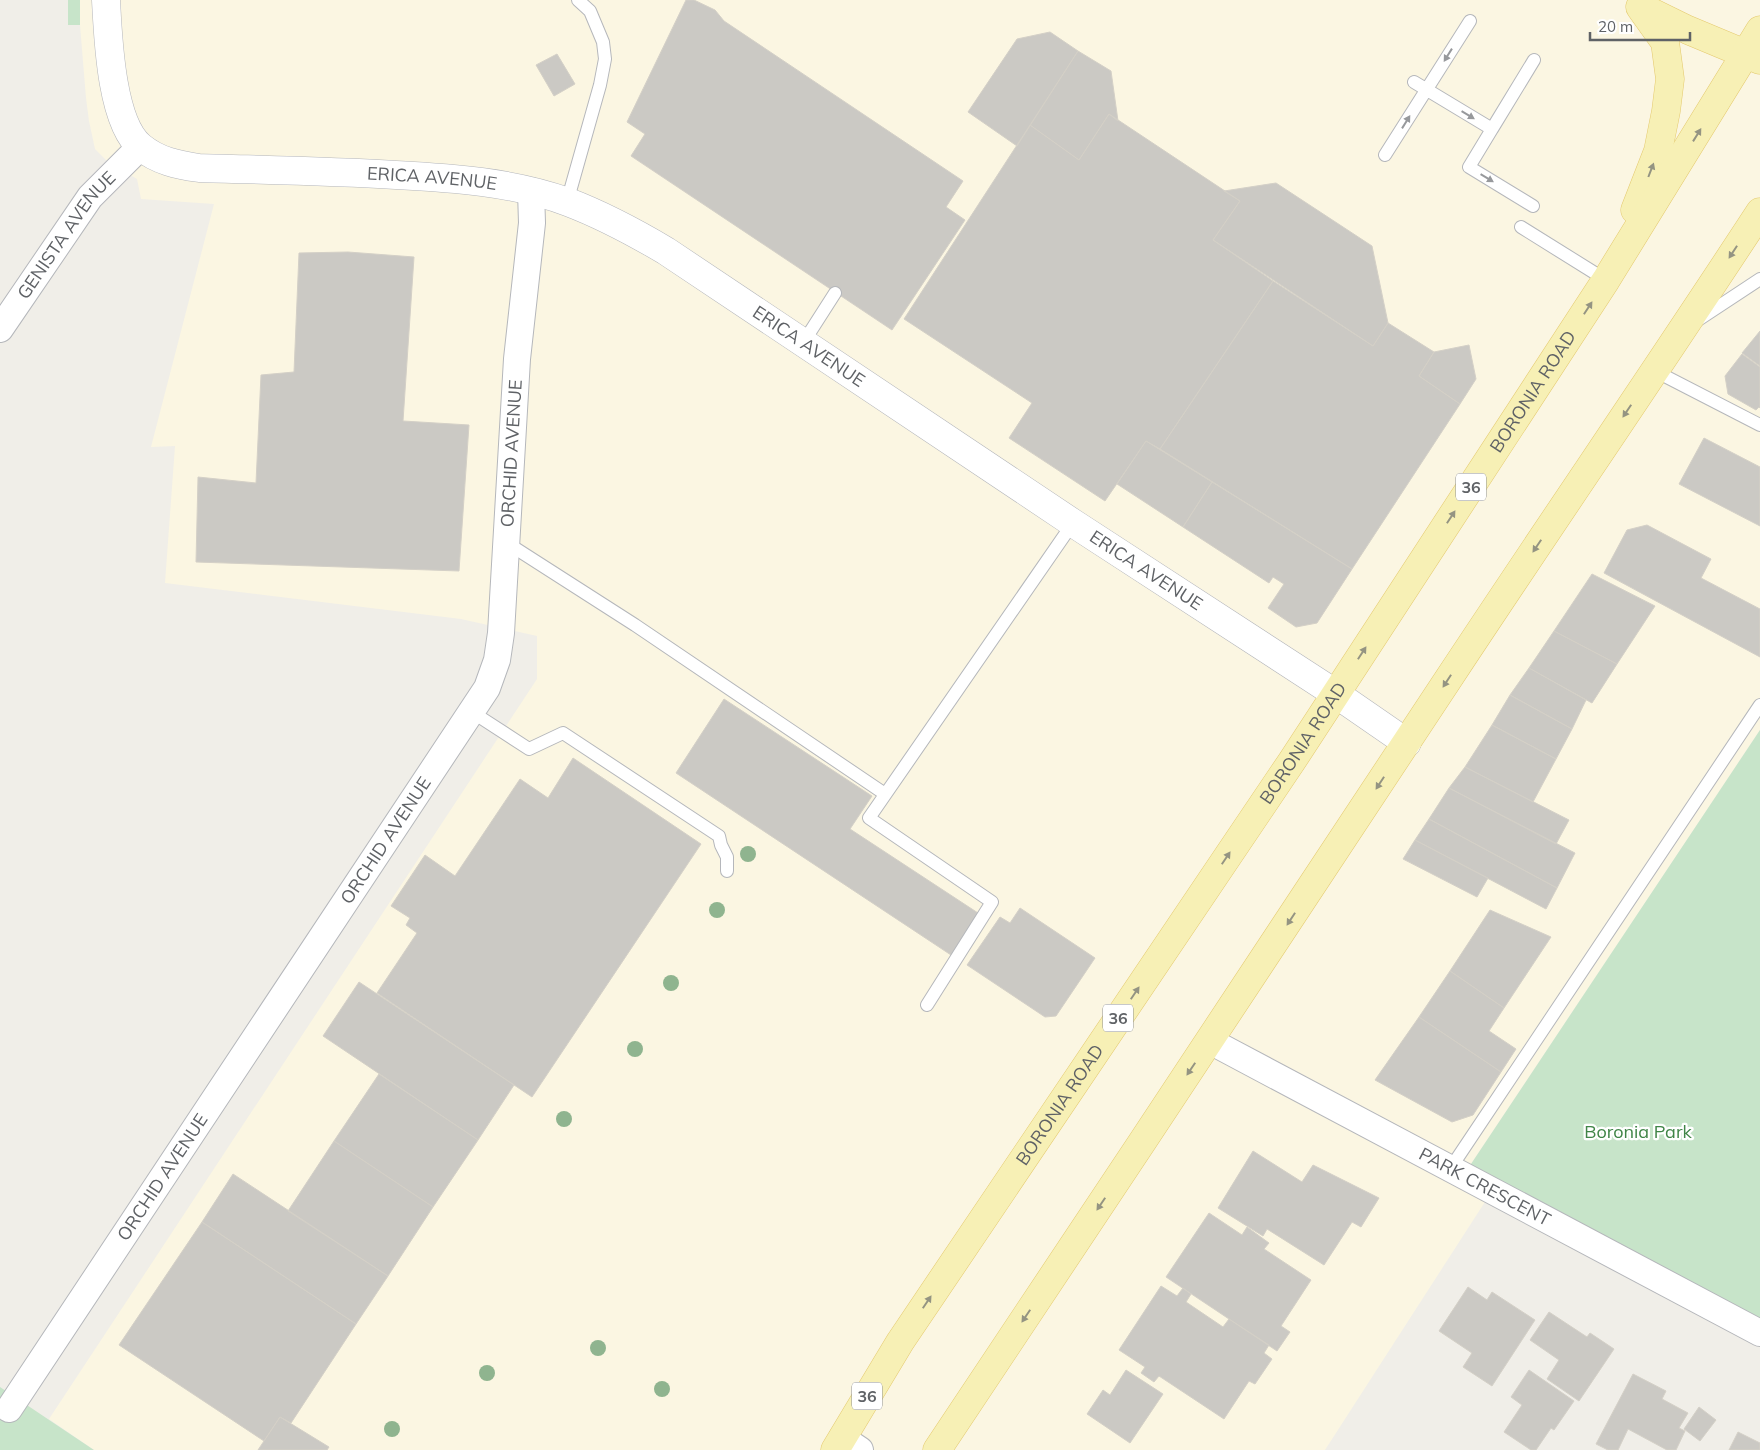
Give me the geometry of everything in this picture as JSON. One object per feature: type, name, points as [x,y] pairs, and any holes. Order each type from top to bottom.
[{"type":"main road","points":[[106,0],[111,71],[120,107],[130,134],[140,147]]},
{"type":"main road","points":[[1635,4],[1688,30],[1753,57]]},
{"type":"main road","points":[[1606,280],[1658,151],[1670,79],[1665,42],[1635,4]]},
{"type":"main road","name":"BORONIA ROAD","points":[[846,1446],[900,1342],[1336,694],[1753,57],[1760,30]]},
{"type":"main road","name":"ERICA AVENUE","points":[[140,147],[173,164],[199,168],[462,178],[531,192],[567,202],[621,225],[651,242],[1073,523],[1336,694],[1407,743]]},
{"type":"main road","points":[[937,1450],[1760,212]]},
{"type":"street","name":"GENISTA AVENUE","points":[[0,329],[90,197],[140,147]]},
{"type":"street","name":"ORCHID AVENUE","points":[[9,1409],[487,688],[496,660],[501,633],[517,359],[532,223],[531,192]]},
{"type":"street","name":"PARK CRESCENT","points":[[1210,1041],[1760,1333]]},
{"type":"lane","points":[[567,202],[600,85],[605,59],[603,42],[590,11],[578,0]]},
{"type":"lane","points":[[1385,155],[1470,20]]},
{"type":"lane","points":[[1533,206],[1469,167],[1534,60]]},
{"type":"lane","points":[[1414,82],[1492,129]]},
{"type":"lane","points":[[1521,227],[1606,280]]},
{"type":"lane","points":[[1682,331],[1760,278]]},
{"type":"lane","points":[[803,343],[835,293]]},
{"type":"lane","points":[[1655,371],[1760,425]]},
{"type":"lane","points":[[927,1005],[992,902],[869,818],[1073,523]]},
{"type":"lane","points":[[507,543],[636,625],[885,794]]},
{"type":"lane","points":[[1450,1170],[1760,705]]},
{"type":"lane","points":[[472,712],[529,749],[563,733],[719,836],[727,857],[726,870]]},
{"type":"shaded area","points":[[80,0],[1760,0],[1760,730],[1463,1176],[1492,1191],[1325,1450],[94,1450],[49,1419],[537,679],[537,636],[461,619],[165,583],[175,446],[151,447],[214,204],[141,199],[137,179],[108,162],[95,149],[86,98],[79,13]]},
{"type":"green space","points":[[68,0],[80,0],[80,25],[68,25]]},
{"type":"green space","name":"Boronia Park","points":[[1760,730],[1760,1333],[1463,1176]]},
{"type":"green space","points":[[0,1387],[94,1450],[0,1450]]},
{"type":"building","points":[[686,0],[694,0],[715,10],[724,21],[963,181],[946,207],[965,220],[892,330],[631,156],[645,134],[627,122]]},
{"type":"building","points":[[1050,32],[1078,51],[1017,146],[968,112],[1017,39]]},
{"type":"building","points":[[1078,51],[1111,71],[1118,121],[1109,114],[1079,160],[1030,125]]},
{"type":"building","points":[[557,54],[575,84],[554,96],[536,65]]},
{"type":"building","points":[[1109,114],[1240,201],[1213,240],[1273,281],[1160,449],[1146,441],[1105,501],[1009,438],[1032,403],[904,319],[1030,125],[1079,160]]},
{"type":"building","points":[[1276,183],[1372,246],[1388,323],[1373,346],[1213,240],[1240,201],[1224,191]]},
{"type":"building","points":[[348,252],[414,257],[403,421],[469,425],[459,571],[196,562],[198,477],[256,483],[261,375],[294,372],[299,253]]},
{"type":"building","points":[[1273,281],[1373,346],[1388,323],[1434,352],[1419,376],[1460,404],[1352,569],[1160,449]]},
{"type":"building","points":[[1760,331],[1760,366],[1742,353]]},
{"type":"building","points":[[1469,345],[1476,379],[1460,404],[1419,376],[1434,352]]},
{"type":"building","points":[[1742,354],[1760,367],[1760,408],[1756,410],[1728,394],[1725,376]]},
{"type":"building","points":[[1704,438],[1760,467],[1760,526],[1679,484]]},
{"type":"building","points":[[1146,441],[1212,482],[1183,527],[1117,484]]},
{"type":"building","points":[[1212,482],[1352,569],[1317,623],[1296,627],[1268,608],[1284,584],[1273,577],[1269,583],[1183,527]]},
{"type":"building","points":[[1647,525],[1711,559],[1701,578],[1760,609],[1760,657],[1604,573],[1627,530]]},
{"type":"building","points":[[1592,574],[1655,606],[1617,664],[1554,631]]},
{"type":"building","points":[[1554,631],[1617,664],[1592,703],[1529,668]]},
{"type":"building","points":[[1529,668],[1586,700],[1572,729],[1510,695]]},
{"type":"building","points":[[1510,695],[1572,729],[1556,759],[1492,725]]},
{"type":"building","points":[[724,699],[872,796],[850,829],[978,913],[951,955],[676,773]]},
{"type":"building","points":[[1492,725],[1556,759],[1533,802],[1465,767]]},
{"type":"building","points":[[573,758],[701,844],[532,1097],[377,993],[417,933],[406,925],[410,918],[391,906],[425,855],[455,876],[520,779],[548,798]]},
{"type":"building","points":[[1465,767],[1569,820],[1556,844],[1449,788]]},
{"type":"building","points":[[1449,788],[1575,853],[1557,888],[1429,819]]},
{"type":"building","points":[[1429,819],[1557,888],[1546,909],[1415,840]]},
{"type":"building","points":[[1415,840],[1488,878],[1477,897],[1403,859]]},
{"type":"building","points":[[1020,908],[1095,958],[1056,1016],[1045,1017],[967,965],[1000,917],[1010,923]]},
{"type":"building","points":[[1490,910],[1551,937],[1504,1008],[1450,971]]},
{"type":"building","points":[[1450,971],[1504,1008],[1489,1031],[1516,1049],[1501,1072],[1419,1017]]},
{"type":"building","points":[[359,982],[514,1085],[478,1140],[323,1036]]},
{"type":"building","points":[[1419,1017],[1501,1072],[1473,1115],[1452,1122],[1375,1080]]},
{"type":"building","points":[[379,1074],[478,1140],[433,1207],[334,1141]]},
{"type":"building","points":[[334,1141],[433,1207],[388,1276],[288,1211]]},
{"type":"building","points":[[1253,1151],[1302,1182],[1313,1165],[1379,1198],[1361,1227],[1352,1222],[1324,1265],[1267,1229],[1263,1236],[1218,1208]]},
{"type":"building","points":[[233,1174],[388,1276],[356,1324],[202,1222]]},
{"type":"building","points":[[1209,1213],[1242,1235],[1247,1227],[1269,1243],[1264,1249],[1311,1280],[1281,1326],[1290,1332],[1277,1351],[1166,1277]]},
{"type":"building","points":[[202,1222],[356,1324],[291,1423],[280,1417],[264,1441],[119,1345]]},
{"type":"building","points":[[1161,1286],[1177,1296],[1183,1288],[1191,1294],[1186,1302],[1223,1327],[1229,1319],[1269,1345],[1264,1353],[1272,1359],[1255,1384],[1249,1381],[1224,1419],[1159,1376],[1154,1382],[1141,1373],[1145,1367],[1119,1350]]},
{"type":"building","points":[[1468,1287],[1487,1300],[1492,1292],[1535,1320],[1492,1386],[1463,1367],[1472,1353],[1439,1331]]},
{"type":"building","points":[[1549,1312],[1587,1337],[1590,1333],[1614,1349],[1579,1401],[1547,1379],[1559,1360],[1530,1340]]},
{"type":"building","points":[[1126,1370],[1163,1394],[1130,1443],[1087,1414],[1103,1390],[1110,1395]]},
{"type":"building","points":[[1529,1370],[1574,1401],[1554,1430],[1551,1428],[1536,1450],[1531,1450],[1504,1432],[1522,1405],[1511,1397]]},
{"type":"building","points":[[1633,1374],[1666,1391],[1662,1399],[1688,1413],[1679,1428],[1685,1431],[1676,1450],[1667,1450],[1628,1429],[1618,1450],[1608,1450],[1596,1444]]},
{"type":"building","points":[[1699,1407],[1716,1420],[1700,1441],[1684,1429]]},
{"type":"building","points":[[280,1417],[329,1447],[327,1450],[258,1450]]},
{"type":"building","points":[[1738,1432],[1760,1443],[1760,1450],[1729,1450]]}]
